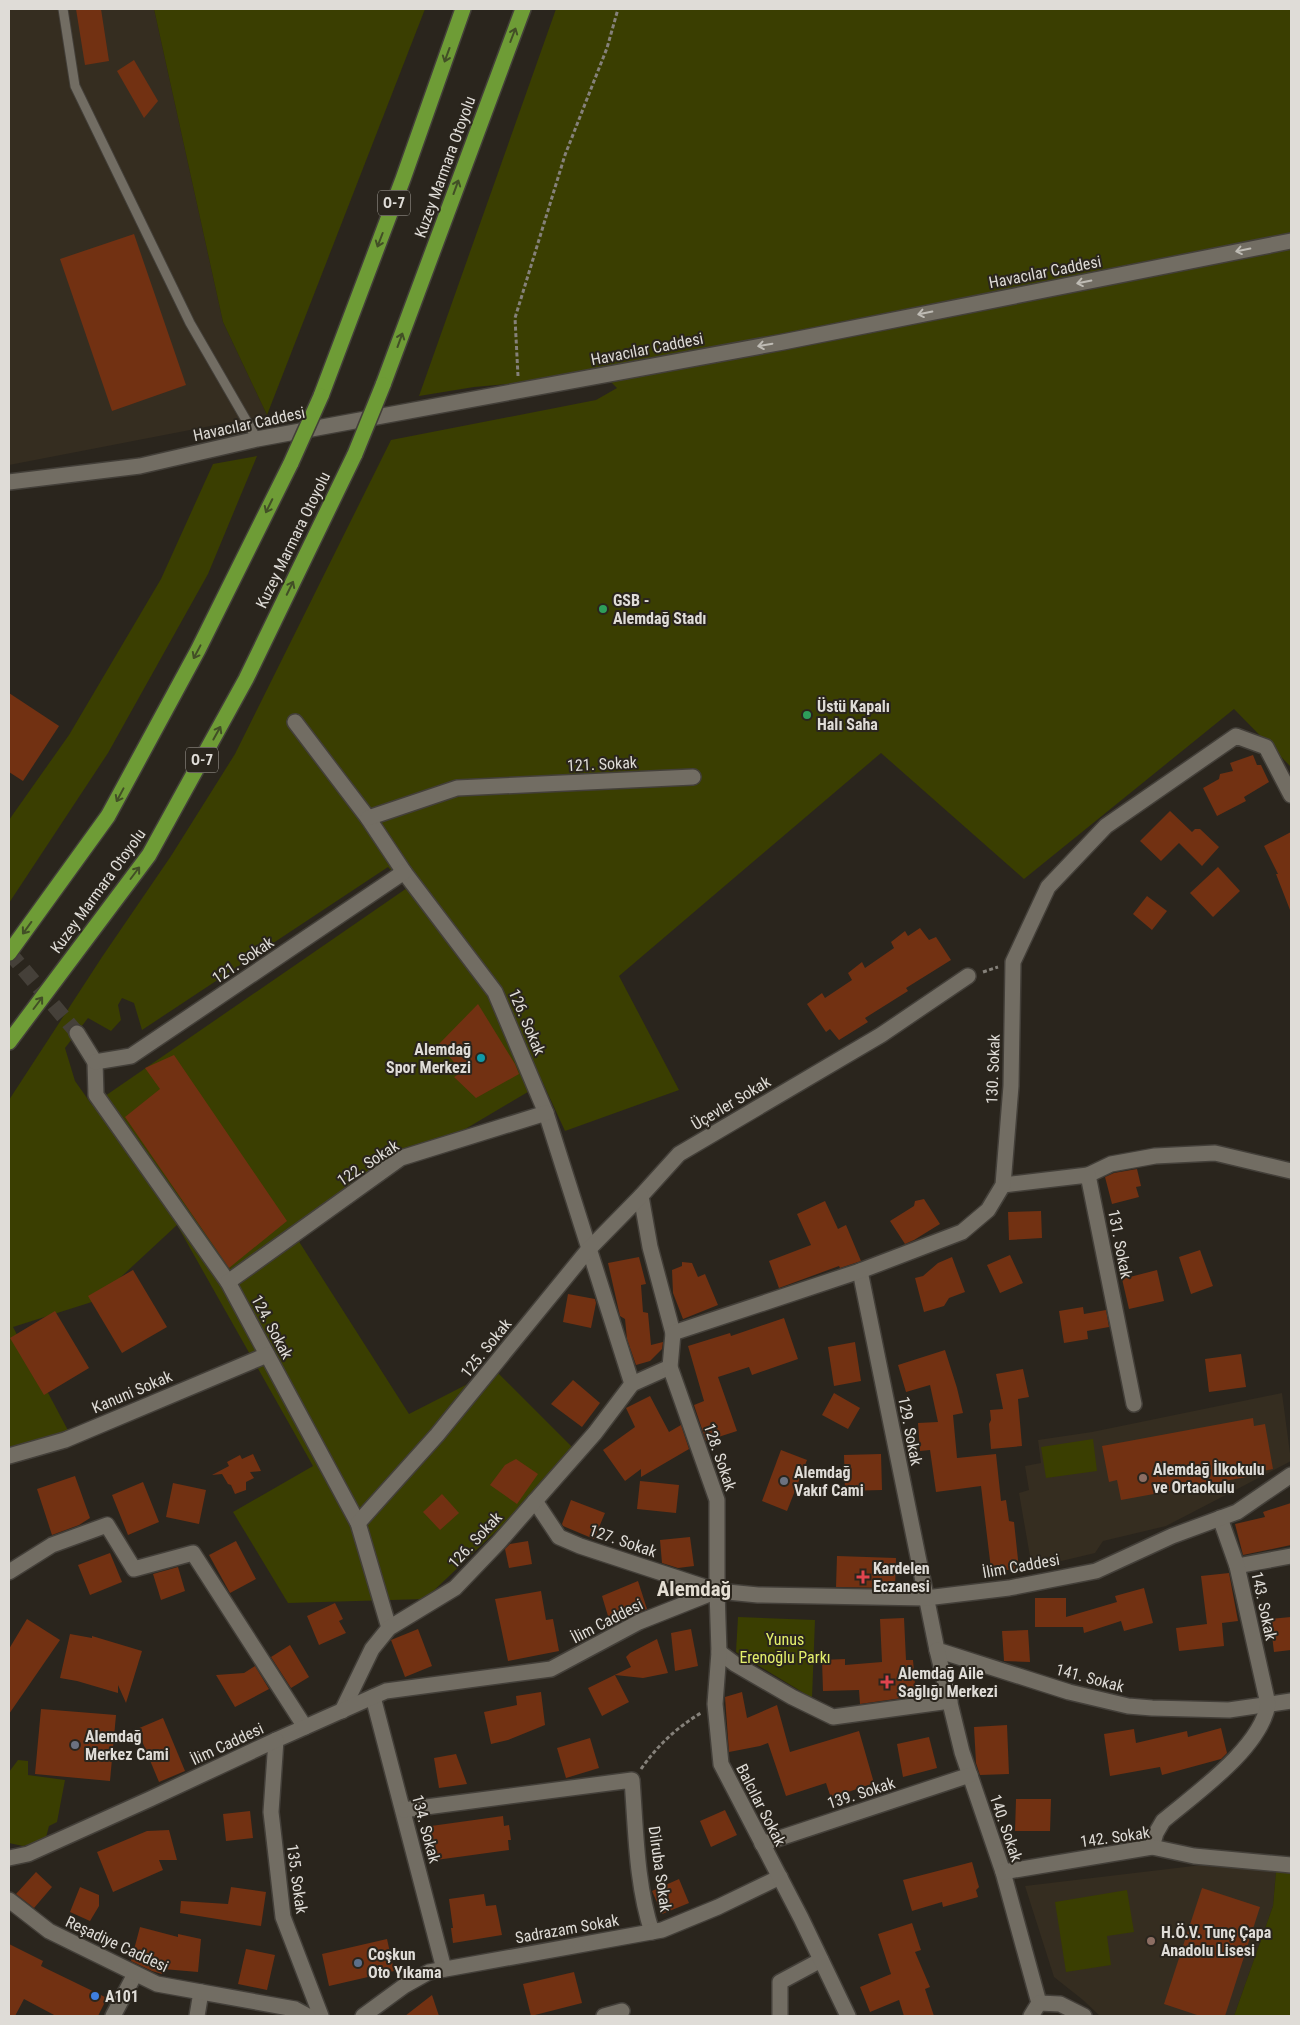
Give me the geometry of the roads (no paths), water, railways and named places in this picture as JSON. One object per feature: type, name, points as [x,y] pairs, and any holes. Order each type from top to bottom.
[{"type":"highway","name":"O-7","points":[[9,953],[108,816],[198,650],[291,462],[321,396],[403,179],[463,9]]},
{"type":"highway","name":"Kuzey Marmara Otoyolu","points":[[9,1042],[149,855],[246,679],[355,454],[384,385],[523,9]]},
{"type":"street","name":"Havacılar Caddesi","points":[[9,482],[140,466],[257,439],[783,342],[1291,240]]},
{"type":"street","name":"126. Sokak","points":[[295,722],[368,818],[404,872],[495,992],[546,1113],[632,1384]]},
{"type":"street","name":"130. Sokak","points":[[673,1333],[860,1271],[962,1232],[988,1210],[1003,1185],[1012,1086],[1013,962],[1048,887],[1106,826],[1236,736],[1266,747],[1291,795]]},
{"type":"street","name":"121. Sokak","points":[[368,818],[457,788],[693,777]]},
{"type":"street","name":"121. Sokak","points":[[95,1062],[130,1056],[404,872]]},
{"type":"street","name":"Üçevler Sokak","points":[[641,1196],[679,1154],[881,1034],[968,976]]},
{"type":"street","points":[[77,1033],[95,1062]]},
{"type":"street","name":"124. Sokak","points":[[95,1062],[96,1095],[228,1282],[358,1523],[389,1628]]},
{"type":"street","name":"122. Sokak","points":[[228,1282],[401,1158],[546,1113]]},
{"type":"street","points":[[1003,1185],[1088,1175],[1111,1164],[1155,1156],[1214,1153],[1291,1171]]},
{"type":"street","name":"131. Sokak","points":[[1088,1175],[1134,1404]]},
{"type":"street","points":[[641,1196],[650,1248],[673,1333],[670,1367]]},
{"type":"street","name":"125. Sokak","points":[[358,1523],[437,1435],[588,1250],[641,1196]]},
{"type":"street","name":"129. Sokak","points":[[860,1271],[926,1598]]},
{"type":"street","name":"Kanuni Sokak","points":[[9,1456],[65,1440],[267,1355]]},
{"type":"street","name":"126. Sokak","points":[[342,1711],[372,1649],[389,1628],[455,1588],[499,1542],[595,1433],[632,1384],[670,1367]]},
{"type":"street","name":"128. Sokak","points":[[670,1367],[717,1500],[717,1591]]},
{"type":"street","name":"İlim Caddesi","points":[[9,1858],[28,1854],[386,1691],[551,1669],[638,1622],[717,1591],[758,1595],[926,1598],[1009,1588],[1096,1570],[1172,1536],[1237,1512],[1291,1475]]},
{"type":"street","name":"127. Sokak","points":[[535,1501],[559,1537],[717,1591]]},
{"type":"street","name":"143. Sokak","points":[[1220,1518],[1237,1566],[1268,1704]]},
{"type":"street","points":[[9,1572],[52,1545],[107,1525],[134,1570],[193,1553],[305,1727]]},
{"type":"street","points":[[1237,1566],[1291,1556]]},
{"type":"street","name":"Balcılar Sokak","points":[[717,1591],[720,1652],[715,1704],[720,1764],[780,1877],[848,2016]]},
{"type":"street","points":[[926,1598],[937,1650]]},
{"type":"street","name":"141. Sokak","points":[[937,1650],[1069,1692],[1128,1706],[1229,1710],[1291,1701]]},
{"type":"street","name":"140. Sokak","points":[[937,1650],[962,1752],[1003,1872],[1035,2010]]},
{"type":"street","points":[[720,1652],[735,1664],[833,1717],[950,1701]]},
{"type":"street","name":"134. Sokak","points":[[374,1697],[444,1969]]},
{"type":"street","points":[[1152,1847],[1156,1833],[1163,1821],[1224,1770],[1244,1748],[1263,1718],[1268,1704]]},
{"type":"street","name":"135. Sokak","points":[[276,1740],[271,1812],[283,1917],[320,2016]]},
{"type":"street","name":"139. Sokak","points":[[762,1844],[970,1775]]},
{"type":"street","name":"Dilruba Sokak","points":[[403,1810],[632,1780],[639,1867],[648,1920],[652,1932]]},
{"type":"street","name":"142. Sokak","points":[[1003,1872],[1152,1847],[1194,1856],[1291,1865]]},
{"type":"street","name":"Sadrazam Sokak","points":[[364,2016],[404,1986],[429,1972],[662,1930],[780,1877]]},
{"type":"street","name":"Reşadiye Caddesi","points":[[9,1900],[49,1931],[157,1984],[295,2009],[308,2016]]},
{"type":"street","points":[[780,2016],[780,1982],[821,1960]]},
{"type":"street","points":[[113,2016],[135,1974]]},
{"type":"street","points":[[197,2016],[201,1992]]},
{"type":"street","points":[[1035,2010],[1060,2004],[1084,2016]]},
{"type":"street","points":[[604,2016],[622,2011]]},
{"type":"lane","points":[[63,9],[75,86],[190,323],[257,439]]},
{"type":"tunnel","points":[[9,952],[77,1033]]},
{"type":"place","name":"GSB - Alemdağ Stadı","points":[[603,609]]},
{"type":"place","name":"Üstü Kapalı Halı Saha","points":[[807,715]]},
{"type":"place","name":"Alemdağ Spor Merkezi","points":[[481,1058]]},
{"type":"place","name":"Alemdağ İlkokulu ve Ortaokulu","points":[[1143,1478]]},
{"type":"place","name":"Alemdağ Vakıf Cami","points":[[784,1481]]},
{"type":"place","name":"Kardelen Eczanesi","points":[[863,1577]]},
{"type":"place","name":"Alemdağ Aile Sağlığı Merkezi","points":[[887,1682]]},
{"type":"place","name":"Alemdağ Merkez Cami","points":[[75,1745]]},
{"type":"place","name":"H.Ö.V. Tunç Çapa Anadolu Lisesi","points":[[1151,1941]]},
{"type":"place","name":"Coşkun Oto Yıkama","points":[[358,1963]]},
{"type":"place","name":"A101","points":[[95,1996]]},
{"type":"district","name":"Alemdağ","points":[[694,1589]]},
{"type":"park label","name":"Yunus Erenoğlu Parkı","points":[[785,1648]]}]
